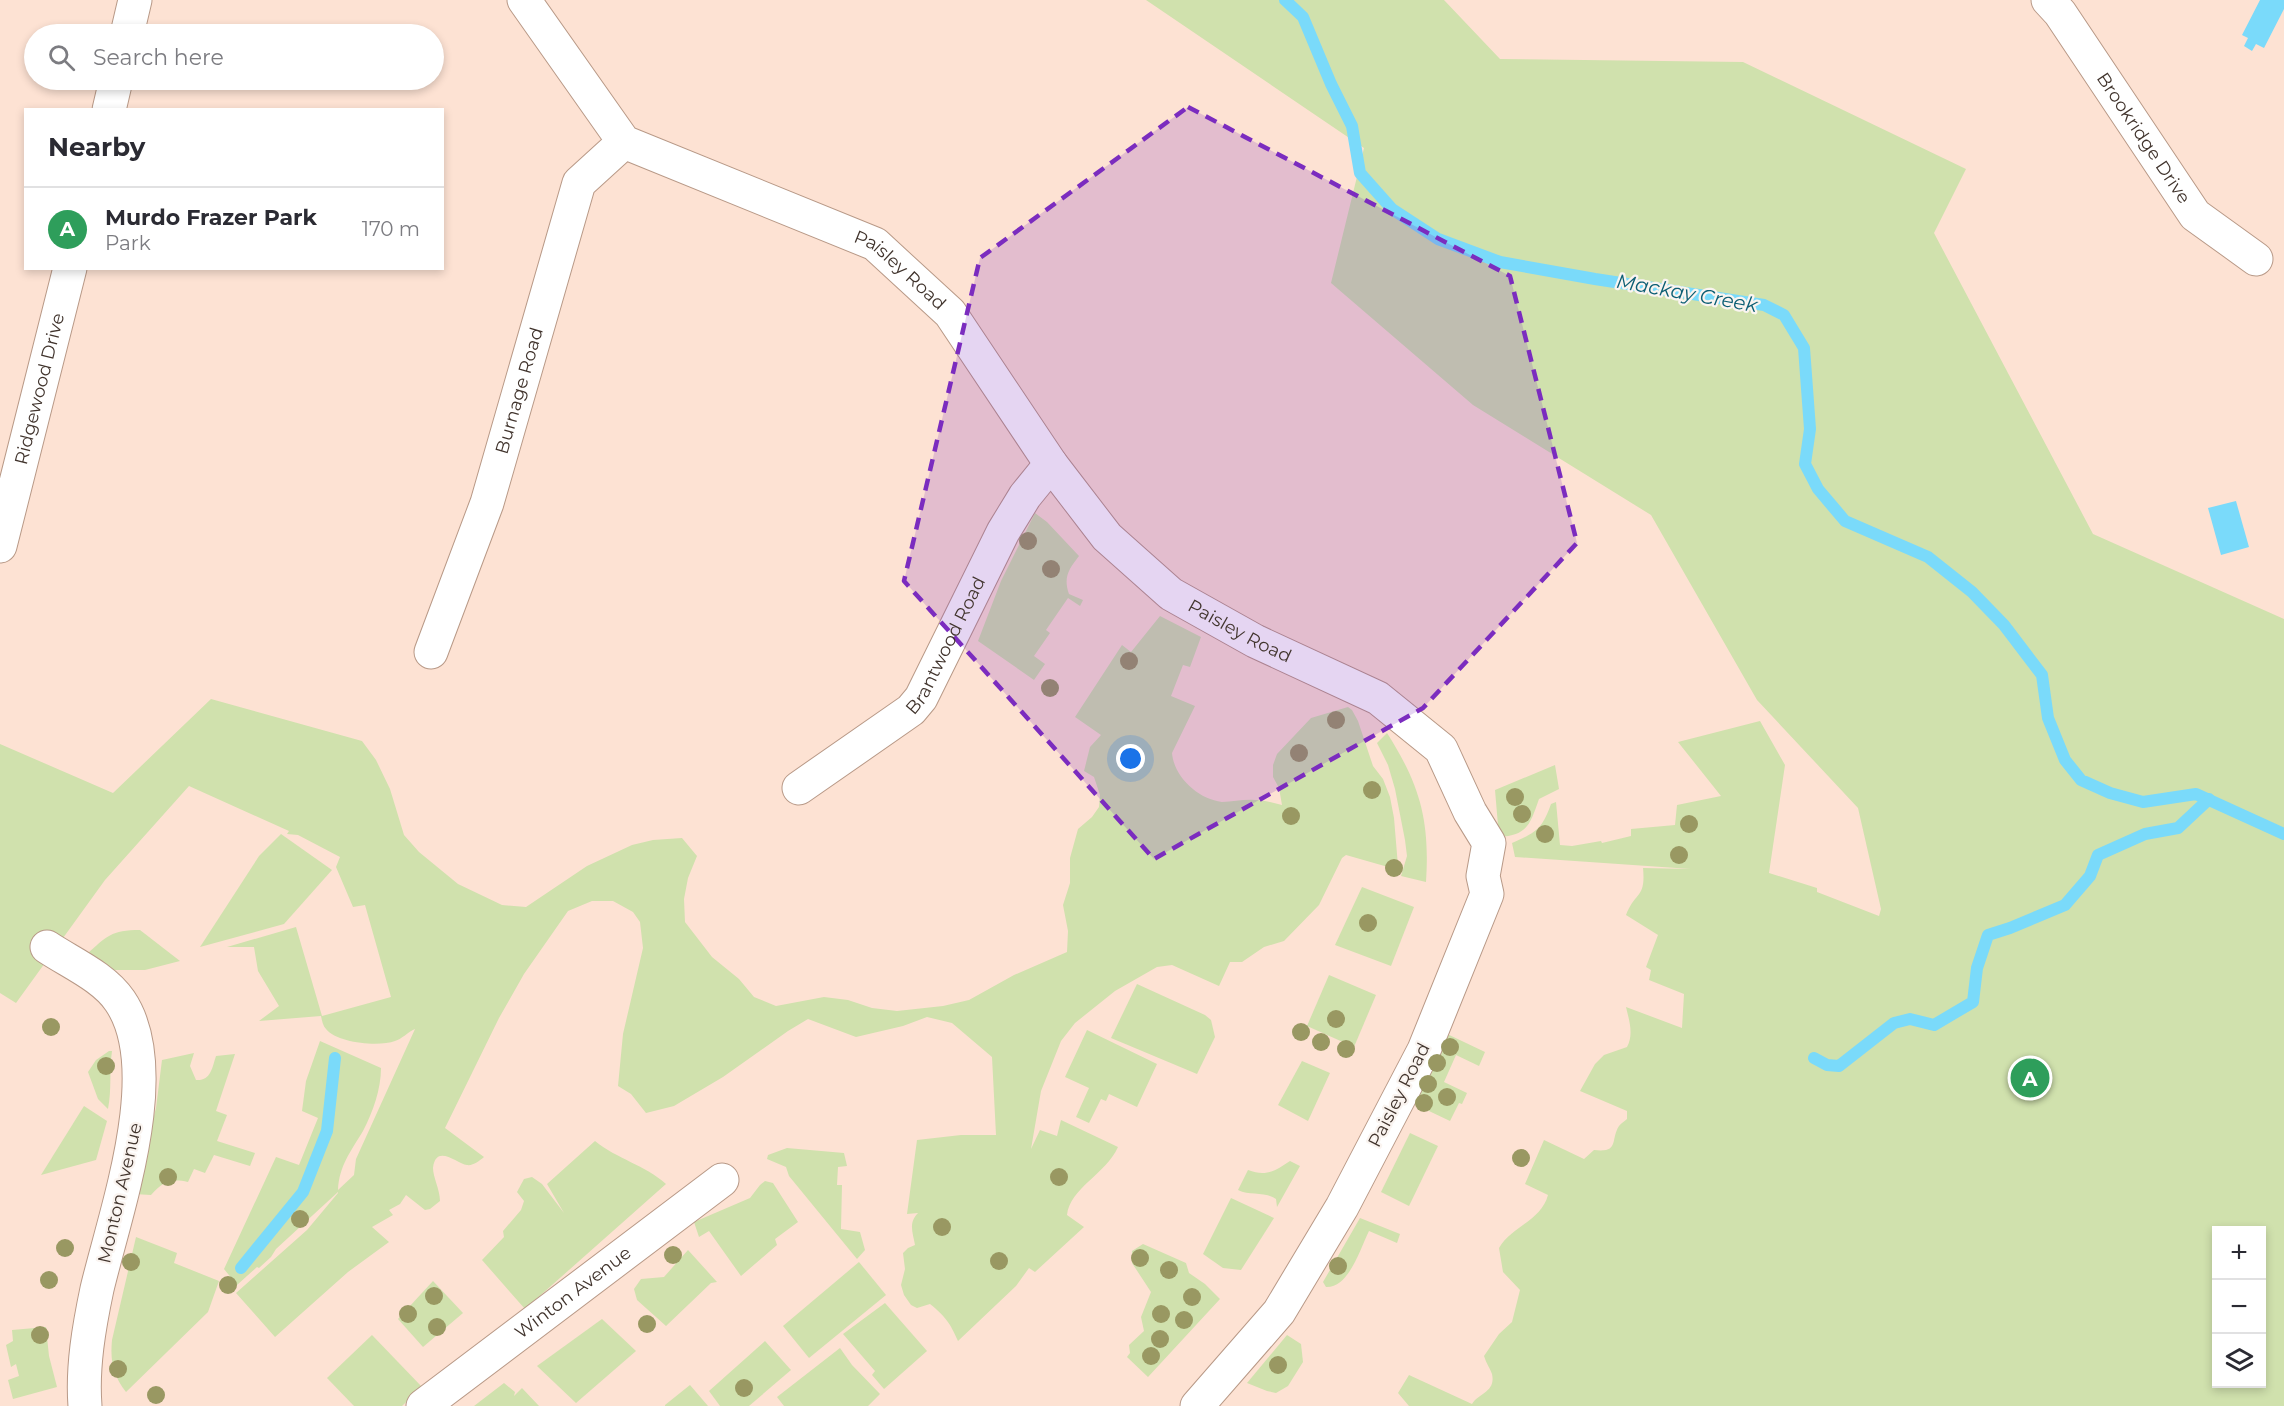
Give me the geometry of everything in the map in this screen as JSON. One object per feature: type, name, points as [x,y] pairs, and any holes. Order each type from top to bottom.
[{"type":"street","points":[[129,24],[135,0]]},
{"type":"street","points":[[524,0],[624,142]]},
{"type":"street","name":"Brookridge Drive","points":[[2048,0],[2196,215],[2256,259]]},
{"type":"street","points":[[109,108],[114,90]]},
{"type":"street","name":"Paisley Road","points":[[624,142],[875,244],[950,313],[1051,464],[1107,537],[1171,594],[1255,641],[1378,698],[1441,749],[1470,812],[1489,843],[1483,876],[1487,894],[1424,1050],[1342,1207],[1279,1312],[1197,1406]]},
{"type":"street","name":"Burnage Road","points":[[431,652],[488,503],[579,183],[624,142]]},
{"type":"street","name":"Ridgewood Drive","points":[[0,546],[4,510],[69,270]]},
{"type":"street","name":"Brantwood Road","points":[[799,788],[910,710],[921,698],[1003,532],[1025,496],[1051,464]]},
{"type":"street","name":"Monton Avenue","points":[[47,947],[115,994],[127,1011],[134,1027],[138,1056],[136,1130],[97,1290],[86,1355],[85,1406]]},
{"type":"street","name":"Winton Avenue","points":[[423,1406],[722,1180]]},
{"type":"highlighted area","points":[[1188,107],[1510,276],[1577,543],[1423,708],[1154,859],[904,581],[980,258]]},
{"type":"green space","points":[[1146,0],[1444,0],[1500,59],[1743,62],[1966,169],[1934,233],[2093,534],[2284,619],[2284,1406],[1409,1406],[1398,1393],[1409,1375],[1472,1404],[1492,1385],[1492,1374],[1484,1356],[1499,1334],[1512,1322],[1520,1290],[1503,1272],[1499,1248],[1511,1234],[1539,1211],[1548,1195],[1525,1184],[1544,1140],[1584,1159],[1594,1150],[1611,1147],[1616,1131],[1627,1119],[1627,1111],[1580,1091],[1595,1064],[1604,1055],[1627,1047],[1631,1032],[1626,1007],[1682,1028],[1684,994],[1649,980],[1651,970],[1646,967],[1658,935],[1626,915],[1643,885],[1643,868],[1691,869],[1515,857],[1512,843],[1538,829],[1551,804],[1556,802],[1560,845],[1572,846],[1601,841],[1602,843],[1631,836],[1631,829],[1675,825],[1677,805],[1721,796],[1678,742],[1760,721],[1785,765],[1769,873],[1817,888],[1817,892],[1879,916],[1881,909],[1858,808],[1757,700],[1651,515],[1473,405],[1331,283],[1364,148]]},
{"type":"green space","points":[[1035,513],[1047,522],[1079,556],[1070,569],[1067,583],[1069,594],[1083,600],[1080,606],[1068,598],[1046,630],[1050,633],[1034,656],[1045,664],[1034,680],[978,641],[1001,581]]},
{"type":"green space","points":[[1160,616],[1201,637],[1190,667],[1183,665],[1171,696],[1195,706],[1172,753],[1182,778],[1196,792],[1213,800],[1222,802],[1258,800],[1282,805],[1279,788],[1273,777],[1273,765],[1277,754],[1311,718],[1348,707],[1358,721],[1373,766],[1383,779],[1390,797],[1398,866],[1388,867],[1346,855],[1342,858],[1319,905],[1284,941],[1264,947],[1242,962],[1230,962],[1219,986],[1172,965],[1157,967],[1115,991],[1075,1023],[1061,1041],[1041,1091],[1031,1149],[1040,1130],[1057,1136],[1061,1120],[1118,1147],[1070,1205],[1067,1215],[1084,1227],[1035,1272],[1029,1268],[1016,1286],[958,1341],[950,1325],[940,1313],[930,1304],[917,1308],[911,1305],[901,1285],[905,1269],[903,1253],[915,1245],[912,1224],[918,1213],[907,1214],[917,1140],[961,1135],[996,1135],[992,1057],[952,1023],[927,1017],[903,1026],[856,1037],[808,1019],[723,1077],[674,1106],[646,1113],[631,1094],[618,1086],[623,1034],[643,948],[640,922],[633,912],[613,901],[592,901],[568,911],[524,974],[499,1018],[445,1128],[484,1157],[469,1165],[447,1157],[438,1157],[433,1168],[440,1201],[425,1210],[406,1195],[400,1204],[389,1210],[393,1215],[372,1227],[389,1242],[348,1272],[275,1337],[236,1293],[307,1230],[338,1192],[276,1249],[271,1257],[237,1285],[224,1269],[276,1157],[299,1165],[318,1118],[302,1111],[306,1081],[320,1041],[381,1068],[380,1084],[373,1108],[343,1166],[338,1190],[354,1175],[356,1159],[415,1029],[395,1041],[369,1044],[348,1041],[331,1034],[324,1026],[321,1016],[259,1021],[279,1006],[258,971],[254,947],[227,947],[296,927],[322,1016],[391,997],[365,905],[353,907],[336,867],[340,857],[298,835],[287,834],[289,831],[189,786],[105,880],[16,1003],[0,993],[0,744],[113,793],[211,699],[362,741],[376,760],[390,789],[404,835],[419,852],[458,884],[502,905],[526,907],[587,866],[632,845],[653,840],[682,838],[697,856],[688,878],[684,899],[685,922],[712,957],[739,979],[754,997],[776,1006],[824,997],[897,1011],[943,1006],[969,1000],[1014,975],[1067,952],[1068,931],[1063,905],[1070,883],[1070,858],[1078,829],[1092,817],[1099,807],[1100,795],[1094,777],[1084,771],[1090,747],[1101,735],[1075,717],[1122,645],[1131,652]]},
{"type":"green space","points":[[1387,733],[1408,770],[1420,804],[1426,840],[1426,882],[1401,876],[1407,856],[1405,840],[1395,789],[1388,765],[1377,743]]},
{"type":"green space","points":[[1555,765],[1559,789],[1539,799],[1530,821],[1522,831],[1499,837],[1495,790]]},
{"type":"green space","points":[[281,834],[332,870],[284,924],[200,947],[259,856]]},
{"type":"green space","points":[[1362,887],[1414,907],[1391,966],[1335,945]]},
{"type":"green space","points":[[140,930],[180,961],[145,970],[98,970],[86,955],[110,935],[122,931]]},
{"type":"green space","points":[[1329,975],[1376,995],[1354,1047],[1307,1026]]},
{"type":"green space","points":[[1137,984],[1205,1015],[1211,1020],[1215,1037],[1197,1074],[1111,1038]]},
{"type":"green space","points":[[1087,1030],[1157,1064],[1137,1107],[1109,1094],[1106,1101],[1101,1099],[1089,1123],[1076,1117],[1089,1088],[1065,1077]]},
{"type":"green space","points":[[1443,1032],[1485,1052],[1479,1066],[1456,1055],[1444,1082],[1467,1093],[1450,1121],[1410,1102]]},
{"type":"green space","points":[[112,1051],[108,1109],[98,1099],[88,1072],[96,1060]]},
{"type":"green space","points":[[194,1053],[190,1066],[196,1080],[208,1076],[216,1056],[235,1054],[216,1111],[227,1115],[217,1141],[255,1153],[250,1166],[214,1155],[205,1173],[194,1169],[188,1182],[167,1182],[151,1195],[134,1194],[156,1108],[162,1060]]},
{"type":"green space","points":[[1302,1061],[1330,1073],[1308,1121],[1278,1105]]},
{"type":"green space","points":[[84,1106],[107,1121],[96,1160],[41,1175]]},
{"type":"green space","points":[[1410,1133],[1438,1146],[1409,1206],[1381,1192]]},
{"type":"green space","points":[[595,1141],[612,1153],[658,1177],[666,1184],[525,1309],[482,1260],[504,1237],[503,1231],[521,1210],[524,1201],[517,1192],[524,1179],[532,1177],[542,1184],[564,1213],[547,1184]]},
{"type":"green space","points":[[787,1148],[844,1153],[847,1166],[838,1167],[837,1185],[842,1185],[841,1229],[860,1232],[865,1250],[857,1259],[789,1176],[786,1167],[767,1159],[768,1155]]},
{"type":"green space","points":[[1290,1161],[1300,1166],[1277,1207],[1276,1199],[1238,1190],[1248,1170],[1260,1173],[1270,1172]]},
{"type":"green space","points":[[765,1181],[773,1183],[798,1222],[775,1239],[777,1245],[741,1276],[709,1231],[699,1237],[694,1222],[750,1198]]},
{"type":"green space","points":[[1231,1198],[1274,1218],[1241,1270],[1223,1268],[1203,1254]]},
{"type":"green space","points":[[1360,1218],[1400,1234],[1397,1243],[1369,1231],[1358,1257],[1347,1274],[1334,1286],[1326,1287],[1323,1282]]},
{"type":"green space","points":[[136,1237],[177,1253],[174,1263],[219,1281],[208,1312],[126,1392],[115,1374],[111,1348]]},
{"type":"green space","points":[[1143,1244],[1186,1263],[1189,1273],[1205,1284],[1220,1299],[1148,1377],[1127,1357],[1130,1353],[1129,1345],[1144,1331],[1141,1317],[1151,1292],[1132,1263],[1132,1251]]},
{"type":"green space","points":[[688,1250],[717,1282],[711,1283],[666,1326],[637,1300],[634,1289],[641,1279],[664,1277]]},
{"type":"green space","points":[[859,1262],[886,1295],[809,1358],[783,1326]]},
{"type":"green space","points":[[433,1281],[463,1313],[423,1347],[398,1319]]},
{"type":"green space","points":[[885,1303],[927,1351],[884,1389],[872,1375],[875,1371],[843,1334]]},
{"type":"green space","points":[[602,1319],[636,1351],[576,1403],[537,1366]]},
{"type":"green space","points":[[46,1327],[49,1356],[57,1387],[13,1399],[8,1380],[19,1376],[16,1364],[11,1367],[6,1345],[13,1341],[12,1330]]},
{"type":"green space","points":[[372,1335],[422,1387],[402,1406],[354,1406],[327,1378]]},
{"type":"green space","points":[[1287,1335],[1301,1344],[1303,1362],[1288,1386],[1276,1393],[1247,1383]]},
{"type":"green space","points":[[765,1341],[791,1370],[749,1406],[720,1406],[709,1391]]},
{"type":"green space","points":[[840,1348],[852,1365],[880,1394],[868,1406],[784,1406],[777,1397]]},
{"type":"green space","points":[[504,1383],[515,1392],[514,1396],[522,1388],[539,1406],[474,1406]]},
{"type":"green space","points":[[690,1385],[708,1406],[665,1406],[665,1405]]},
{"type":"water","points":[[2260,0],[2284,0],[2284,9],[2264,48],[2256,44],[2252,51],[2244,46],[2248,38],[2242,35]]},
{"type":"water","points":[[2236,501],[2249,547],[2221,555],[2208,508]]},
{"type":"waterway","name":"Mackay Creek","points":[[1285,0],[1303,17],[1331,84],[1352,126],[1360,173],[1392,209],[1438,239],[1500,262],[1764,305],[1784,315],[1804,348],[1810,429],[1805,464],[1818,489],[1845,521],[1928,557],[1972,592],[2004,625],[2042,675],[2048,718],[2065,760],[2081,780],[2110,793],[2143,802],[2196,794],[2284,834]]},
{"type":"waterway","points":[[1814,1058],[1827,1065],[1839,1066],[1894,1023],[1910,1019],[1934,1025],[1973,1002],[1977,968],[1988,935],[2065,905],[2090,876],[2098,855],[2145,834],[2178,828],[2209,799]]},
{"type":"waterway","points":[[241,1268],[303,1192],[327,1131],[335,1058]]},
{"type":"place","name":"Murdo Frazer Park","points":[[2030,1078]]}]
